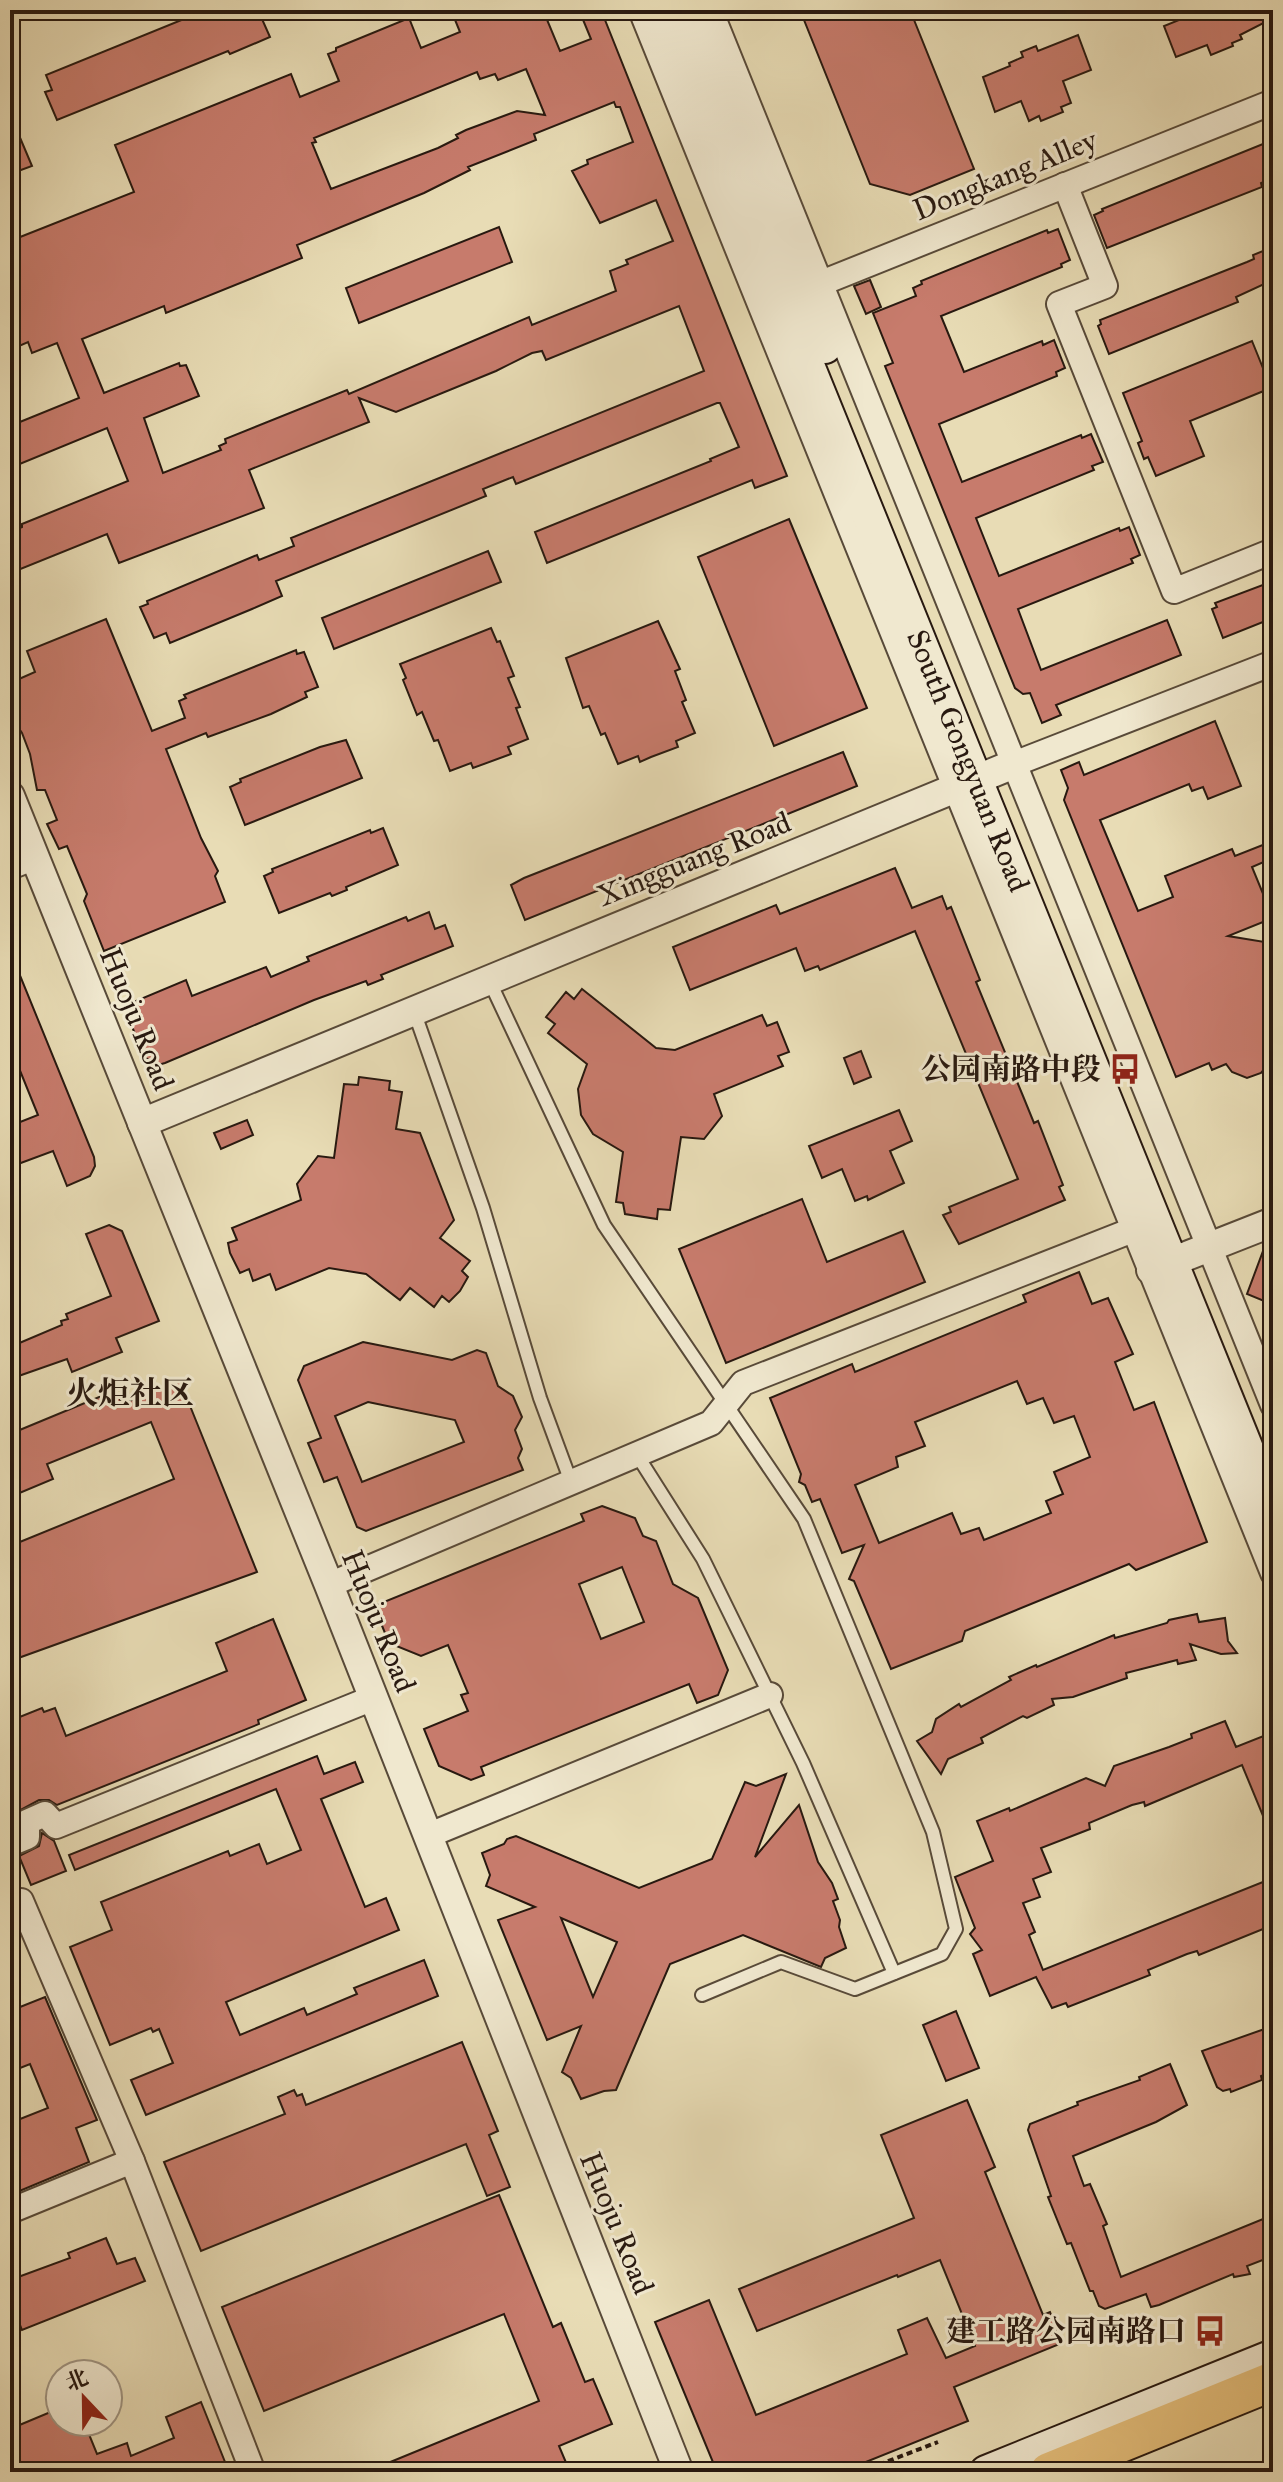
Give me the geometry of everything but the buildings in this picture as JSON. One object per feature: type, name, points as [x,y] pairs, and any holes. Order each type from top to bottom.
[{"type":"highway","points":[[1049,2472],[1273,2381]]},
{"type":"main road","name":"South Gongyuan Road","points":[[664,10],[791,296],[986,775],[1180,1259],[1273,1513]]},
{"type":"main road","name":"South Gongyuan Road","points":[[690,10],[791,296]]},
{"type":"main road","name":"South Gongyuan Road","points":[[986,775],[1144,1226],[1180,1259],[1273,1464]]},
{"type":"main road","points":[[986,2472],[1273,2356]]},
{"type":"street","points":[[641,10],[791,296],[986,775]]},
{"type":"street","points":[[710,10],[791,296]]},
{"type":"street","name":"Dongkang Alley","points":[[791,296],[1273,102]]},
{"type":"street","points":[[1065,185],[1105,286],[1059,304],[1174,591],[1273,551]]},
{"type":"street","name":"Xingguang Road","points":[[142,1123],[986,775],[1273,663]]},
{"type":"street","name":"Huoju Road","points":[[10,796],[23,862],[142,1123],[329,1585],[679,2472]]},
{"type":"street","points":[[1180,1259],[1273,1222]]},
{"type":"street","points":[[329,1585],[711,1423],[743,1383],[1144,1226]]},
{"type":"street","points":[[1180,1259],[1273,1405]]},
{"type":"street","points":[[1180,1259],[1273,1573]]},
{"type":"street","points":[[427,1836],[770,1695]]},
{"type":"street","points":[[10,1844],[27,1837],[27,1822],[45,1814],[56,1826],[373,1698]]},
{"type":"street","points":[[21,1901],[132,2161],[253,2472]]},
{"type":"street","points":[[10,2211],[132,2161]]},
{"type":"lane","points":[[489,980],[604,1225],[804,1519],[933,1832],[956,1929],[942,1954],[855,1989],[781,1962],[702,1995]]},
{"type":"lane","points":[[414,1011],[483,1208],[540,1398],[571,1482]]},
{"type":"lane","points":[[637,1455],[703,1559],[803,1763],[894,1973]]},
{"type":"path","points":[[860,2472],[938,2442]]},
{"type":"path","points":[[879,2465],[882,2472]]},
{"type":"place","name":"公园南路中段","points":[[1125,1069]]},
{"type":"place","name":"建工路公园南路口","points":[[1210,2331]]},
{"type":"district","name":"火炬社区","points":[[130,1393]]}]
